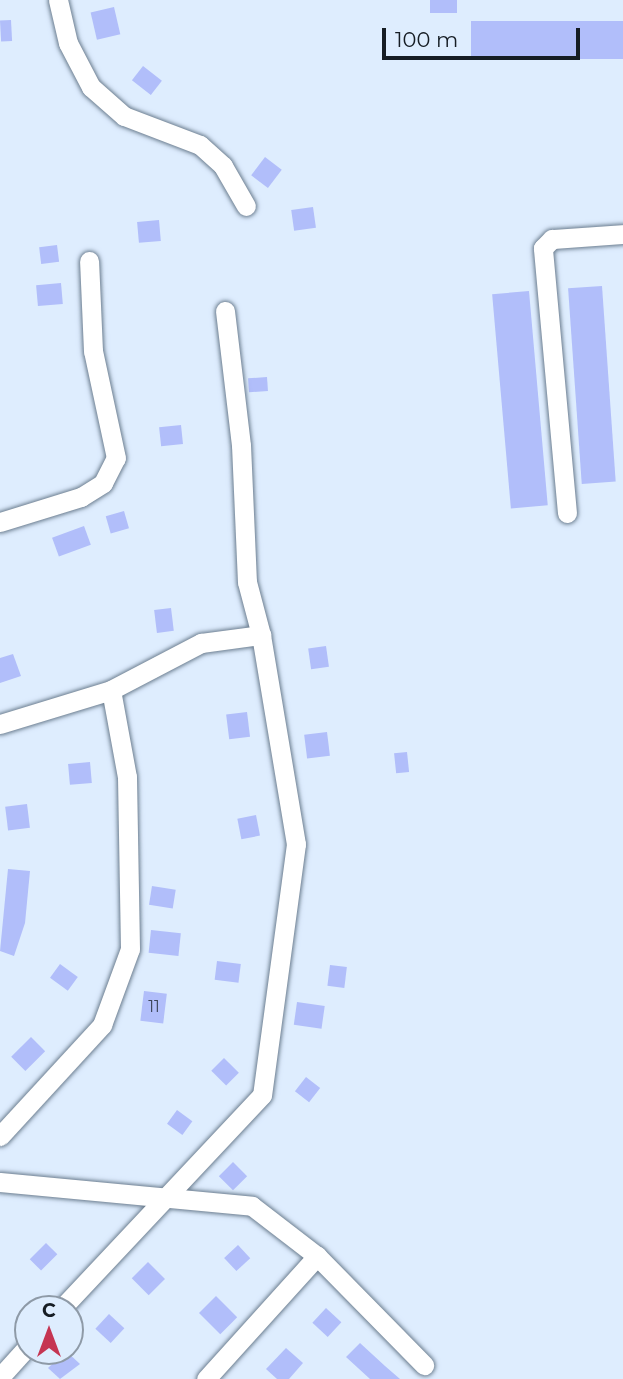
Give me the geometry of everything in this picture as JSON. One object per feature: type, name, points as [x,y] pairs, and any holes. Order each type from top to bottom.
[{"type":"lane","points":[[58,0],[68,43],[91,87],[124,116],[200,145],[223,166],[246,206]]},
{"type":"lane","points":[[567,513],[543,248],[552,239],[623,234]]},
{"type":"lane","points":[[0,522],[81,497],[103,483],[116,458],[93,351],[89,261]]},
{"type":"lane","points":[[74,1295],[160,1200],[262,1095],[267,1081],[296,844],[261,635],[247,582],[241,445],[225,311]]},
{"type":"lane","points":[[0,724],[111,690],[201,643],[261,635]]},
{"type":"lane","points":[[0,1136],[102,1025],[130,949],[127,777],[111,690]]},
{"type":"lane","points":[[0,1182],[160,1200],[253,1206],[317,1256],[424,1365]]},
{"type":"lane","points":[[206,1379],[317,1256]]},
{"type":"lane","points":[[0,1377],[14,1362]]},
{"type":"building","points":[[430,0],[457,0],[457,13],[430,13]]},
{"type":"building","points":[[114,7],[120,34],[97,40],[91,12]]},
{"type":"building","points":[[11,20],[12,41],[1,42],[0,21]]},
{"type":"building","points":[[471,21],[623,21],[623,59],[471,59]]},
{"type":"building","points":[[143,66],[162,81],[151,95],[132,80]]},
{"type":"building","points":[[265,157],[282,170],[268,188],[251,175]]},
{"type":"building","points":[[313,207],[316,228],[294,231],[291,210]]},
{"type":"building","points":[[159,220],[161,241],[139,243],[137,222]]},
{"type":"building","points":[[57,245],[59,262],[41,264],[39,247]]},
{"type":"building","points":[[61,283],[63,304],[38,306],[36,285]]},
{"type":"building","points":[[602,286],[616,482],[582,484],[568,288]]},
{"type":"building","points":[[529,291],[548,505],[511,508],[492,294]]},
{"type":"building","points":[[267,377],[268,391],[249,392],[248,378]]},
{"type":"building","points":[[181,425],[183,444],[161,446],[159,427]]},
{"type":"building","points":[[124,511],[129,528],[111,534],[106,516]]},
{"type":"building","points":[[84,526],[91,545],[59,556],[52,538]]},
{"type":"building","points":[[171,608],[174,631],[157,633],[154,610]]},
{"type":"building","points":[[326,646],[329,667],[311,669],[308,649]]},
{"type":"building","points":[[13,654],[21,676],[0,683],[0,658]]},
{"type":"building","points":[[247,712],[250,737],[229,739],[226,715]]},
{"type":"building","points":[[327,732],[330,756],[307,759],[304,735]]},
{"type":"building","points":[[407,752],[409,772],[396,773],[394,753]]},
{"type":"building","points":[[90,762],[92,783],[70,785],[68,764]]},
{"type":"building","points":[[27,804],[30,828],[8,831],[5,807]]},
{"type":"building","points":[[256,815],[260,836],[241,839],[237,819]]},
{"type":"building","points":[[8,869],[30,871],[25,923],[14,956],[0,951]]},
{"type":"building","points":[[152,886],[176,890],[173,909],[149,905]]},
{"type":"building","points":[[151,930],[181,933],[178,956],[149,953]]},
{"type":"building","points":[[217,961],[241,964],[239,983],[215,980]]},
{"type":"building","points":[[60,964],[78,977],[68,991],[50,978]]},
{"type":"building","points":[[330,965],[347,967],[344,988],[327,986]]},
{"type":"building","points":[[144,991],[167,994],[163,1024],[140,1021]]},
{"type":"building","points":[[297,1002],[325,1006],[322,1029],[294,1025]]},
{"type":"building","points":[[31,1037],[45,1051],[25,1071],[11,1057]]},
{"type":"building","points":[[224,1058],[239,1073],[226,1086],[211,1071]]},
{"type":"building","points":[[306,1077],[320,1088],[309,1102],[295,1091]]},
{"type":"building","points":[[177,1110],[192,1121],[182,1135],[167,1124]]},
{"type":"building","points":[[233,1162],[247,1176],[233,1190],[219,1176]]},
{"type":"building","points":[[46,1243],[57,1254],[41,1271],[30,1259]]},
{"type":"building","points":[[238,1245],[250,1258],[236,1271],[224,1258]]},
{"type":"building","points":[[148,1262],[165,1279],[149,1295],[132,1278]]},
{"type":"building","points":[[216,1296],[237,1317],[220,1334],[199,1313]]},
{"type":"building","points":[[326,1308],[341,1322],[328,1337],[312,1323]]},
{"type":"building","points":[[109,1314],[124,1328],[111,1343],[95,1329]]},
{"type":"building","points":[[360,1343],[400,1379],[370,1379],[346,1357]]},
{"type":"building","points":[[286,1348],[303,1363],[289,1379],[277,1379],[266,1369]]},
{"type":"building","points":[[51,1365],[79,1365],[60,1379],[48,1368]]}]
